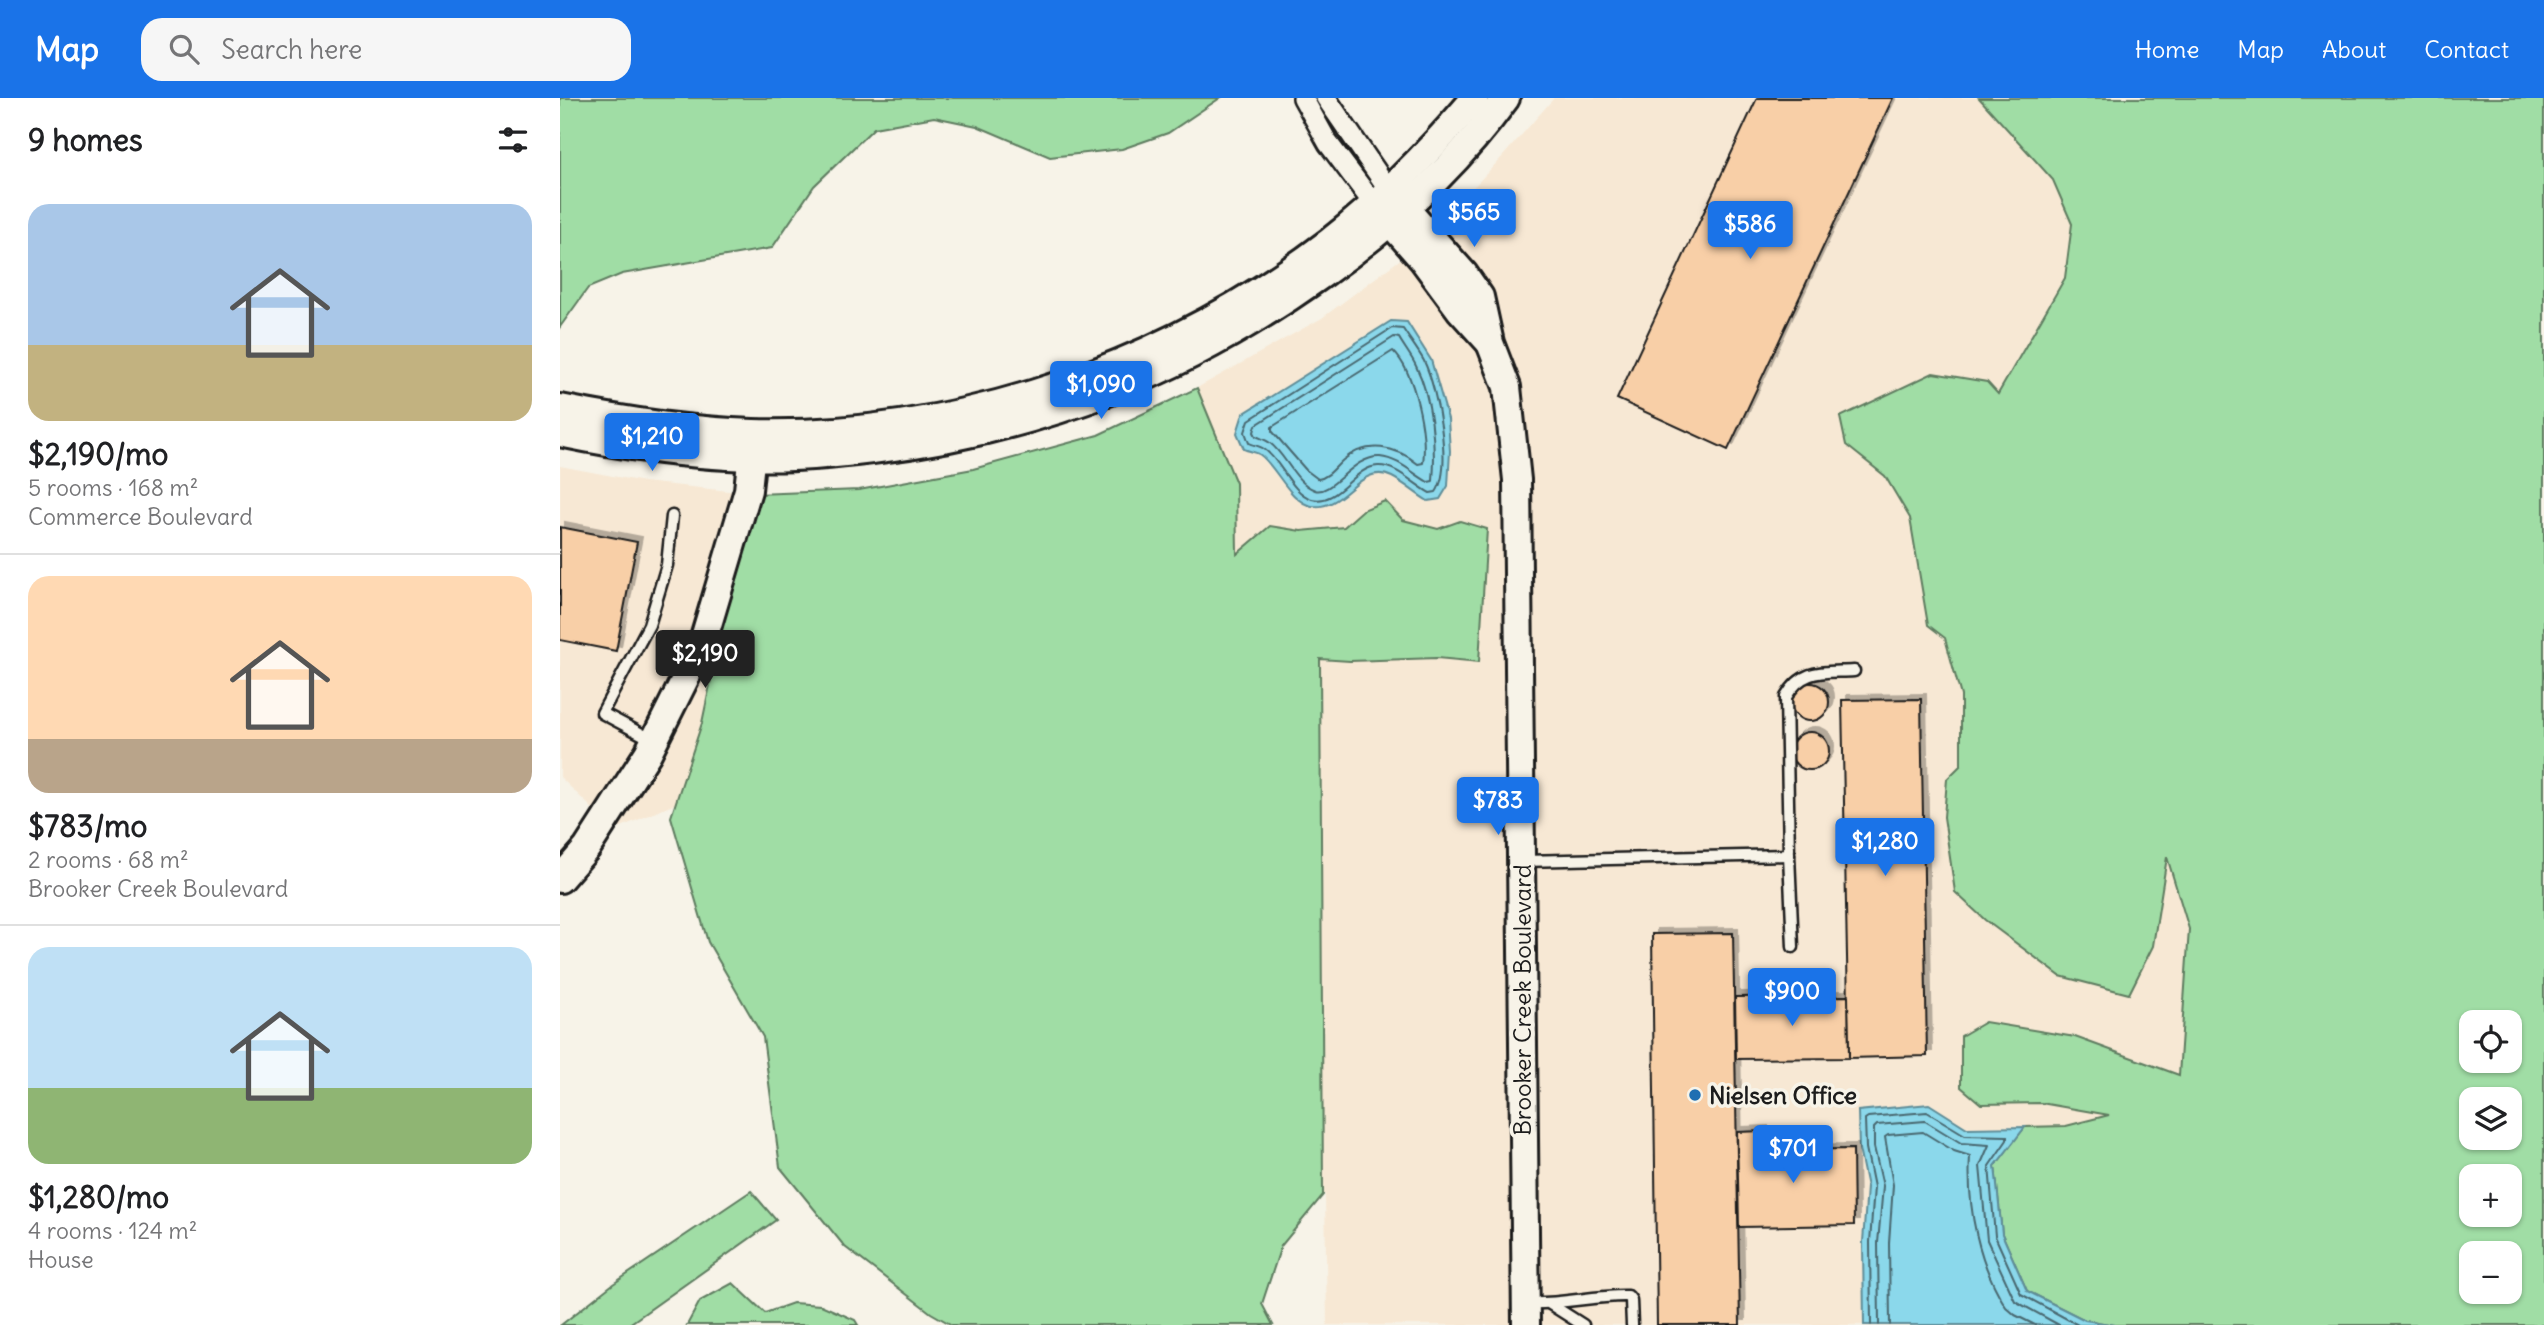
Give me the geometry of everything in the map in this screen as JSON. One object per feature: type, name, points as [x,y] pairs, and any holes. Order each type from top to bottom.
[{"type":"street","name":"Brooker Creek Boulevard","points":[[1303,98],[1328,143],[1389,206]]},
{"type":"street","name":"Brooker Creek Boulevard","points":[[1326,98],[1423,260],[1460,310],[1490,343],[1507,387],[1517,480],[1521,861],[1534,1310]]},
{"type":"street","points":[[560,408],[753,445],[837,454],[907,446],[975,434],[1076,405],[1139,381],[1200,352],[1249,324],[1343,260],[1475,98]]},
{"type":"street","points":[[1389,206],[1450,166],[1506,98]]},
{"type":"street","points":[[560,433],[648,449],[753,445]]},
{"type":"street","points":[[560,879],[587,848],[654,740],[702,645],[748,490],[753,445]]},
{"type":"lane","points":[[654,740],[602,713],[649,625],[667,565],[672,516]]},
{"type":"lane","points":[[1793,947],[1786,697],[1794,683],[1808,674],[1854,671]]},
{"type":"lane","points":[[1521,861],[1789,855]]},
{"type":"lane","points":[[1534,1310],[1613,1296],[1628,1296],[1631,1300],[1632,1325]]},
{"type":"lane","points":[[1534,1310],[1583,1325]]},
{"type":"shaded area","points":[[1554,98],[1979,98],[2053,180],[2072,224],[2065,278],[1998,394],[1933,373],[1840,417],[1846,445],[1885,476],[1910,518],[1928,625],[1945,638],[1961,696],[1961,765],[1955,892],[1985,920],[2060,976],[2153,946],[2167,855],[2189,929],[2179,1076],[2136,1058],[1981,1103],[2041,1103],[2111,1115],[2066,1126],[1967,1128],[1929,1104],[1859,1149],[1867,1187],[1863,1242],[1864,1325],[1535,1325],[1515,386],[1436,227]]},
{"type":"shaded area","points":[[1406,255],[1482,348],[1498,390],[1509,480],[1518,1325],[1327,1325],[1325,1194],[1323,1195],[1320,659],[1350,661],[1437,658],[1478,661],[1460,521],[1438,530],[1403,520],[1385,501],[1363,510],[1344,527],[1301,531],[1270,526],[1237,555],[1236,483],[1197,388],[1322,318]],"holes":[[[1391,321],[1407,322],[1448,419],[1448,486],[1406,488],[1393,477],[1379,473],[1362,479],[1339,500],[1326,506],[1287,488],[1260,455],[1352,344]]]},
{"type":"shaded area","points":[[560,466],[644,482],[738,492],[694,641],[641,748],[598,814],[560,777]]},
{"type":"shaded area","points":[[737,557],[702,723],[675,804],[614,830]]},
{"type":"green space","points":[[560,98],[1220,98],[1168,133],[1122,149],[1050,157],[977,126],[934,117],[874,128],[814,186],[772,248],[622,274],[588,288],[560,327]]},
{"type":"green space","points":[[1979,98],[2544,98],[2544,1325],[2115,1325],[2085,1320],[2027,1291],[2002,1234],[1995,1166],[2025,1127],[2066,1126],[2109,1115],[2041,1103],[1981,1104],[1961,1087],[1961,1036],[1985,1022],[2075,1037],[2179,1075],[2189,929],[2167,857],[2153,946],[2129,994],[2060,976],[1985,920],[1955,892],[1944,817],[1947,779],[1961,765],[1961,696],[1945,638],[1928,625],[1910,518],[1885,476],[1846,445],[1840,417],[1933,373],[1987,382],[1998,394],[2065,278],[2072,224],[2053,180]]},
{"type":"green space","points":[[1197,388],[1236,483],[1237,554],[1270,526],[1301,531],[1344,527],[1363,510],[1385,501],[1403,520],[1438,529],[1460,521],[1487,529],[1479,662],[1437,658],[1350,661],[1320,659],[1323,1195],[1281,1246],[1262,1304],[1273,1325],[952,1325],[931,1313],[845,1247],[780,1167],[763,1037],[708,942],[671,817],[702,723],[737,557],[756,494],[859,490],[973,469],[1098,435]]},
{"type":"green space","points":[[751,1191],[776,1220],[628,1325],[561,1325],[613,1284]]},
{"type":"green space","points":[[733,1283],[765,1313],[793,1303],[821,1305],[855,1320],[858,1325],[687,1325],[700,1301]]},
{"type":"water","points":[[1391,321],[1407,322],[1431,360],[1448,419],[1448,486],[1440,499],[1428,501],[1392,477],[1371,475],[1324,506],[1304,503],[1290,491],[1265,459],[1244,449],[1237,433],[1243,414]]},
{"type":"water","points":[[1929,1104],[1967,1128],[2025,1127],[1995,1166],[2002,1234],[2027,1291],[2085,1320],[2115,1325],[1864,1325],[1863,1242],[1867,1187],[1859,1149],[1858,1111]]},
{"type":"building","points":[[1757,98],[1893,98],[1728,450],[1617,399]]},
{"type":"building","points":[[560,527],[637,542],[616,651],[560,640]]},
{"type":"building","points":[[1810,683],[1823,689],[1829,702],[1823,715],[1810,721],[1797,715],[1791,702],[1797,689]]},
{"type":"building","points":[[1921,699],[1927,1056],[1849,1058],[1842,700]]},
{"type":"building","points":[[1810,732],[1823,738],[1829,751],[1823,764],[1810,770],[1797,764],[1791,751],[1797,738]]},
{"type":"building","name":"Nielsen Office","points":[[1733,933],[1740,1325],[1657,1325],[1652,934]]},
{"type":"building","points":[[1848,996],[1849,1058],[1736,1059],[1735,997]]},
{"type":"building","points":[[1763,1131],[1763,1150],[1853,1149],[1854,1225],[1739,1227],[1737,1132]]},
{"type":"place","name":"Nielsen Office","points":[[1695,1095]]}]
